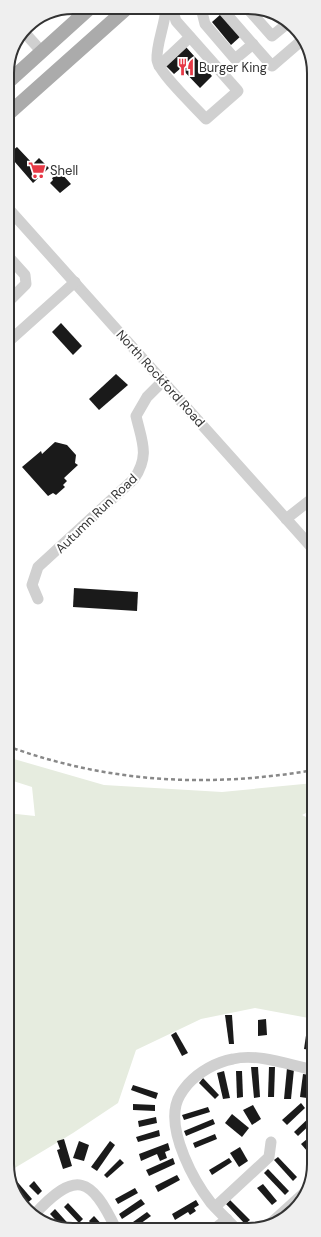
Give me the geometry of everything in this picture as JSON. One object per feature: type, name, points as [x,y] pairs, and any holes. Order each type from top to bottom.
[{"type":"main road","points":[[14,77],[84,14]]},
{"type":"main road","points":[[14,109],[120,14]]},
{"type":"street","points":[[166,14],[158,52],[159,66],[206,119],[238,91],[176,21],[174,14]]},
{"type":"street","points":[[202,14],[205,24],[235,59],[253,44]]},
{"type":"street","points":[[226,14],[272,66],[299,43]]},
{"type":"street","points":[[253,14],[272,36],[284,26]]},
{"type":"street","points":[[27,36],[42,52]]},
{"type":"street","points":[[159,66],[190,37]]},
{"type":"street","name":"North Rockford Road","points":[[14,215],[307,542]]},
{"type":"street","points":[[14,263],[25,275],[26,284],[14,296]]},
{"type":"street","points":[[14,337],[75,282]]},
{"type":"street","name":"Autumn Run Road","points":[[38,599],[32,585],[38,567],[134,479],[141,468],[145,456],[136,416],[147,397],[163,381]]},
{"type":"street","points":[[286,520],[307,503]]},
{"type":"street","points":[[230,1223],[215,1206],[186,1162],[178,1136],[176,1122],[176,1106],[183,1090],[193,1079],[205,1070],[233,1059],[265,1060],[307,1069]]},
{"type":"street","points":[[215,1206],[269,1157],[271,1142]]},
{"type":"street","points":[[37,1211],[50,1198],[64,1189],[71,1185],[80,1184],[90,1188],[97,1195],[113,1223]]},
{"type":"street","points":[[221,1223],[226,1219]]},
{"type":"shaded area","points":[[14,759],[104,785],[222,792],[307,784],[307,812],[302,815],[307,818],[307,1018],[255,1008],[201,1019],[136,1050],[118,1103],[73,1133],[15,1168],[14,814],[35,816],[32,787],[14,781]]},
{"type":"building","points":[[221,14],[241,36],[231,45],[212,22]]},
{"type":"building","name":"Burger King","points":[[186,47],[212,76],[200,88],[181,68],[174,74],[166,66]]},
{"type":"building","points":[[17,147],[33,164],[39,158],[49,168],[33,183],[14,161],[14,149]]},
{"type":"building","points":[[61,173],[71,184],[60,193],[50,183],[53,180],[52,178]]},
{"type":"building","points":[[61,323],[82,346],[73,355],[52,332]]},
{"type":"building","points":[[116,374],[128,385],[99,410],[89,399]]},
{"type":"building","points":[[55,442],[67,445],[76,455],[75,463],[78,465],[64,478],[67,481],[63,485],[65,487],[56,495],[53,493],[48,496],[22,467],[41,451],[42,454]]},
{"type":"building","points":[[74,588],[138,592],[137,611],[73,607]]},
{"type":"building","points":[[225,1015],[232,1015],[234,1044],[229,1044]]},
{"type":"building","points":[[266,1019],[267,1035],[258,1036],[258,1020]]},
{"type":"building","points":[[307,1029],[307,1050],[304,1049]]},
{"type":"building","points":[[176,1032],[188,1053],[182,1056],[171,1035]]},
{"type":"building","points":[[251,1067],[258,1067],[260,1097],[254,1098]]},
{"type":"building","points":[[269,1067],[275,1067],[274,1097],[268,1097]]},
{"type":"building","points":[[287,1068],[294,1069],[291,1099],[284,1099]]},
{"type":"building","points":[[224,1071],[230,1098],[223,1099],[217,1073]]},
{"type":"building","points":[[236,1071],[242,1071],[243,1097],[237,1098]]},
{"type":"building","points":[[303,1074],[307,1075],[307,1098],[300,1097]]},
{"type":"building","points":[[203,1078],[219,1095],[215,1099],[199,1083]]},
{"type":"building","points":[[133,1085],[158,1093],[156,1099],[131,1090]]},
{"type":"building","points":[[301,1103],[305,1108],[287,1125],[282,1120]]},
{"type":"building","points":[[133,1104],[155,1105],[155,1111],[133,1110]]},
{"type":"building","points":[[253,1105],[261,1119],[252,1125],[243,1110]]},
{"type":"building","points":[[208,1107],[210,1112],[184,1120],[182,1115]]},
{"type":"building","points":[[232,1114],[249,1128],[242,1137],[225,1123]]},
{"type":"building","points":[[156,1117],[157,1123],[139,1127],[138,1121]]},
{"type":"building","points":[[213,1119],[215,1124],[186,1136],[184,1131]]},
{"type":"building","points":[[307,1120],[307,1128],[298,1136],[294,1132]]},
{"type":"building","points":[[159,1130],[160,1136],[138,1142],[136,1137]]},
{"type":"building","points":[[215,1134],[217,1139],[195,1148],[193,1143]]},
{"type":"building","points":[[64,1139],[72,1166],[63,1169],[57,1150],[60,1149],[57,1141]]},
{"type":"building","points":[[307,1139],[307,1151],[301,1144]]},
{"type":"building","points":[[79,1141],[89,1145],[84,1161],[73,1158]]},
{"type":"building","points":[[110,1141],[115,1145],[97,1171],[91,1167]]},
{"type":"building","points":[[168,1143],[170,1150],[165,1152],[167,1158],[160,1161],[157,1154],[141,1161],[139,1154]]},
{"type":"building","points":[[240,1147],[248,1161],[239,1167],[230,1153]]},
{"type":"building","points":[[278,1157],[297,1177],[293,1181],[274,1160]]},
{"type":"building","points":[[173,1158],[175,1164],[149,1176],[146,1170]]},
{"type":"building","points":[[229,1158],[232,1162],[212,1175],[209,1170]]},
{"type":"building","points":[[120,1159],[124,1163],[107,1178],[104,1175]]},
{"type":"building","points":[[268,1169],[289,1191],[285,1195],[264,1173]]},
{"type":"building","points":[[177,1175],[180,1180],[158,1192],[155,1186]]},
{"type":"building","points":[[17,1181],[32,1199],[28,1202],[20,1190]]},
{"type":"building","points":[[34,1181],[42,1191],[38,1195],[29,1186]]},
{"type":"building","points":[[263,1184],[277,1201],[272,1205],[257,1188]]},
{"type":"building","points":[[135,1188],[138,1193],[118,1204],[115,1199]]},
{"type":"building","points":[[141,1199],[145,1204],[122,1219],[119,1214]]},
{"type":"building","points":[[196,1200],[199,1205],[194,1208],[196,1211],[190,1215],[188,1212],[175,1220],[172,1214]]},
{"type":"building","points":[[230,1200],[250,1220],[244,1223],[226,1204]]},
{"type":"building","points":[[68,1203],[83,1219],[79,1223],[64,1207]]},
{"type":"building","points":[[55,1209],[67,1223],[56,1221],[50,1214]]},
{"type":"building","points":[[147,1212],[151,1216],[141,1223],[132,1223]]},
{"type":"building","points":[[94,1216],[100,1223],[91,1223],[89,1221]]},
{"type":"railway","points":[[14,748],[83,768],[121,775],[159,779],[236,779],[275,776],[307,771]]},
{"type":"place","name":"Burger King","points":[[186,67]]},
{"type":"place","name":"Shell","points":[[37,170]]}]
